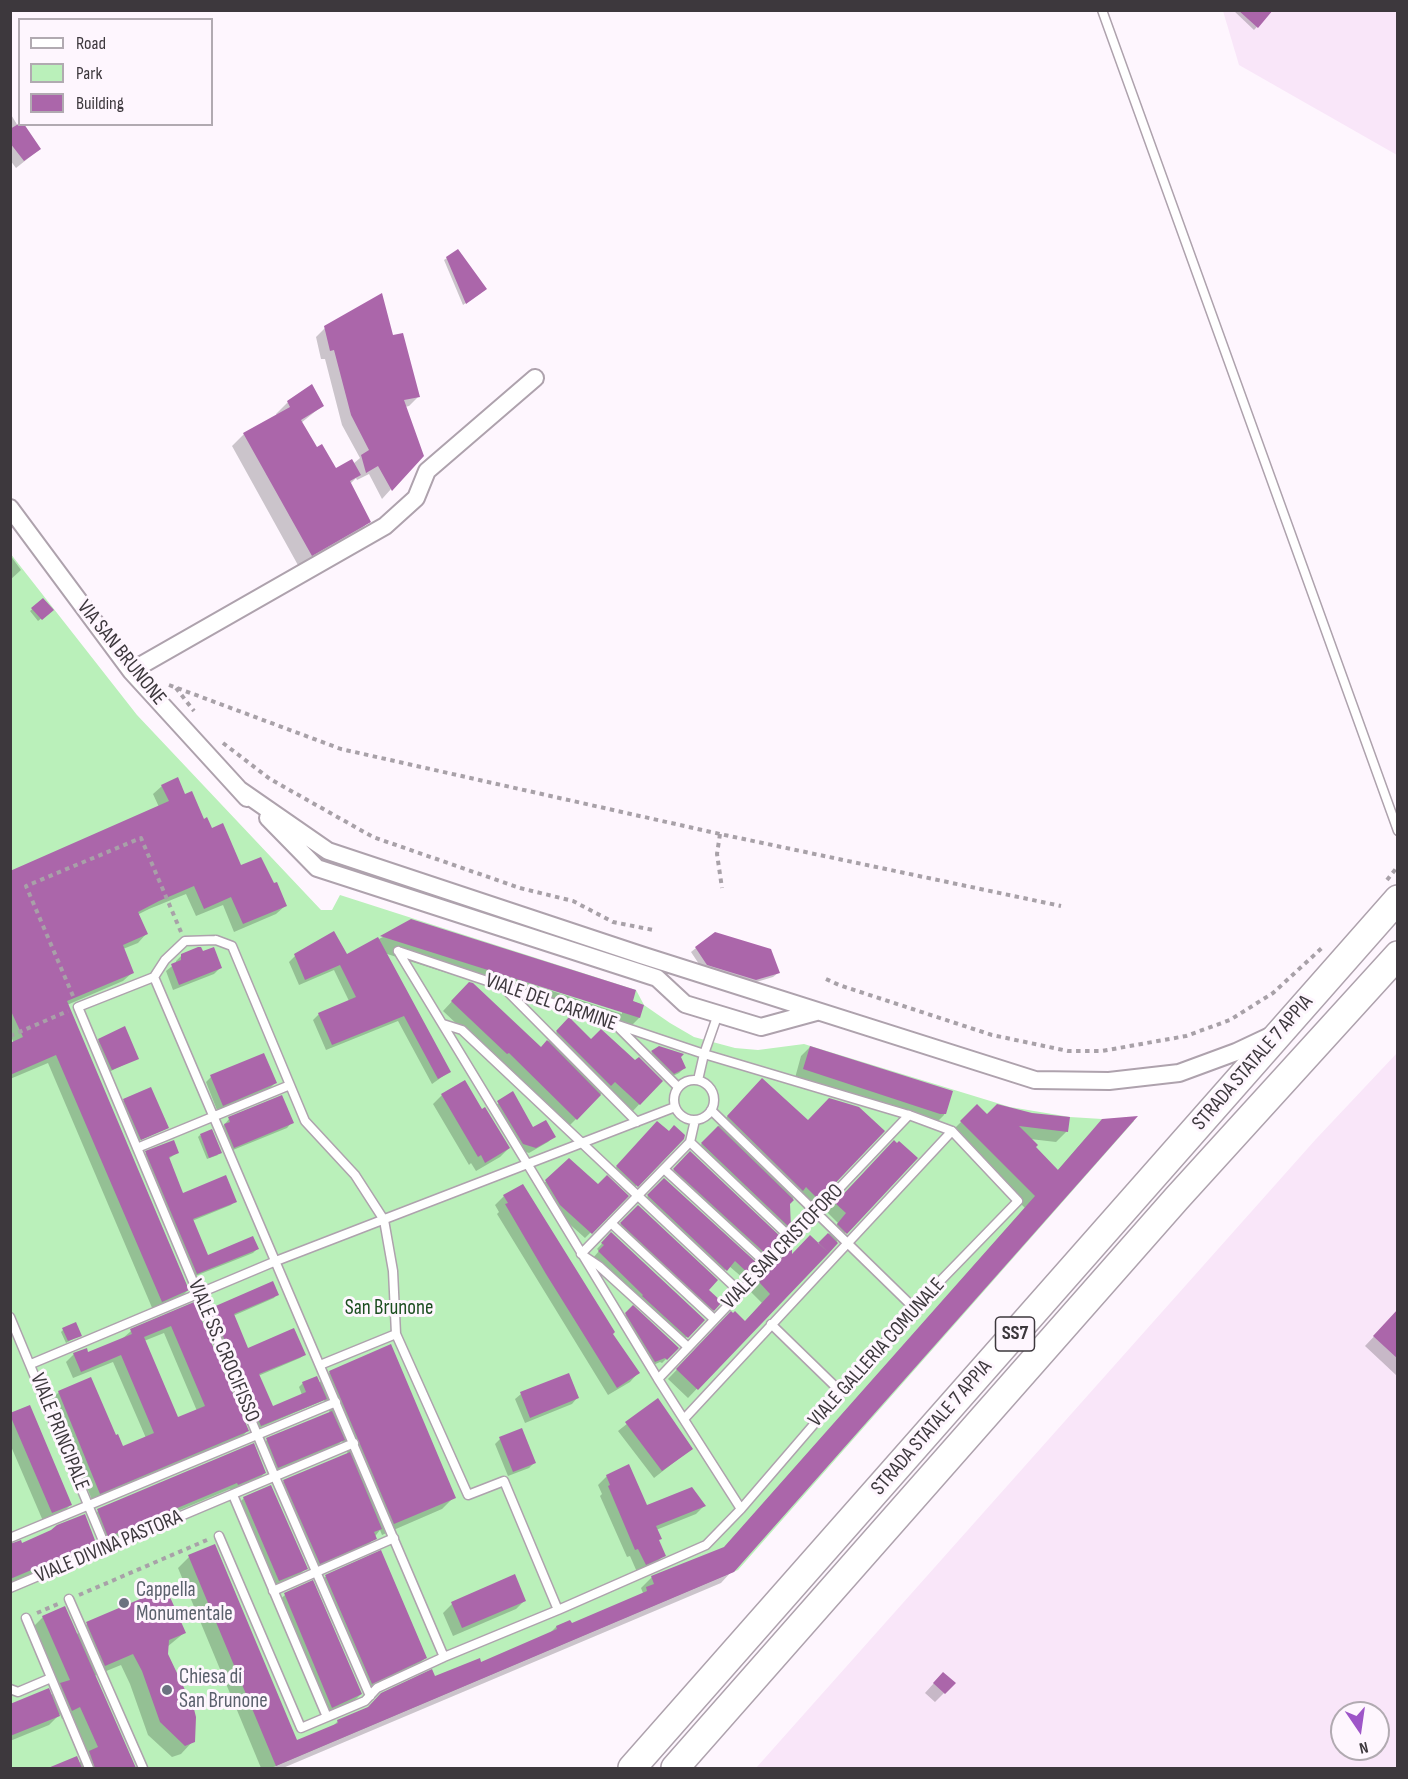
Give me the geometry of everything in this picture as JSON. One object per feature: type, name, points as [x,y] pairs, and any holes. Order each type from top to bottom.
[{"type":"highway","name":"STRADA STATALE 7 APPIA","points":[[633,1768],[1282,1030],[1389,893]]},
{"type":"highway","name":"STRADA STATALE 7 APPIA","points":[[675,1768],[1177,1198],[1398,955]]},
{"type":"street","points":[[131,671],[385,526],[416,498],[427,471],[535,378]]},
{"type":"street","name":"VIA SAN BRUNONE","points":[[10,508],[131,671],[240,790]]},
{"type":"street","points":[[240,790],[317,868],[657,978],[685,1004],[761,1027],[816,1011]]},
{"type":"street","points":[[240,790],[328,851],[816,1011],[1035,1080],[1109,1082],[1179,1073],[1236,1052],[1282,1030]]},
{"type":"lane","points":[[1102,10],[1398,831]]},
{"type":"lane","points":[[78,1007],[154,977],[165,960],[185,940],[216,940],[232,946],[305,1121],[355,1175],[384,1220],[393,1271],[396,1334],[468,1495],[504,1480],[558,1610]]},
{"type":"lane","name":"VIALE DEL CARMINE","points":[[442,1024],[398,951],[704,1054],[909,1115],[952,1131]]},
{"type":"lane","points":[[154,977],[444,1656]]},
{"type":"lane","points":[[501,985],[637,1122]]},
{"type":"lane","name":"VIALE SS. CROCIFISSO","points":[[78,1007],[275,1477],[370,1696]]},
{"type":"lane","points":[[698,1080],[718,1014]]},
{"type":"lane","points":[[442,1024],[462,1030],[740,1292]]},
{"type":"lane","points":[[442,1024],[658,1379],[741,1509]]},
{"type":"lane","points":[[618,1026],[678,1087]]},
{"type":"lane","points":[[698,1080],[704,1082],[714,1098],[707,1115],[695,1120],[683,1117],[675,1107],[674,1097],[678,1087],[687,1081],[698,1080]]},
{"type":"lane","points":[[137,1148],[290,1085]]},
{"type":"lane","points":[[31,1364],[276,1261],[675,1107]]},
{"type":"lane","points":[[711,1110],[914,1308]]},
{"type":"lane","name":"VIALE SAN CRISTOFORO","points":[[658,1379],[909,1115]]},
{"type":"lane","points":[[581,1254],[690,1142],[695,1120]]},
{"type":"lane","points":[[684,1419],[952,1131]]},
{"type":"lane","name":"VIALE GALLERIA COMUNALE","points":[[219,1536],[301,1728],[365,1701],[377,1688],[444,1656],[558,1610],[706,1545],[741,1509],[914,1308],[1018,1201],[952,1131]]},
{"type":"lane","points":[[690,1142],[791,1238]]},
{"type":"lane","points":[[664,1169],[767,1264]]},
{"type":"lane","points":[[611,1223],[714,1319]]},
{"type":"lane","points":[[581,1254],[599,1266],[688,1347]]},
{"type":"lane","name":"VIALE PRINCIPALE","points":[[10,1317],[106,1548]]},
{"type":"lane","points":[[771,1324],[841,1392]]},
{"type":"lane","points":[[320,1365],[396,1334]]},
{"type":"lane","points":[[10,1538],[336,1402]]},
{"type":"lane","name":"VIALE DIVINA PASTORA","points":[[10,1588],[354,1443]]},
{"type":"lane","points":[[233,1495],[327,1717]]},
{"type":"lane","points":[[273,1591],[394,1538]]},
{"type":"lane","points":[[69,1599],[143,1768]]},
{"type":"lane","points":[[26,1618],[89,1768]]},
{"type":"lane","points":[[10,1689],[18,1692],[51,1678]]},
{"type":"path","points":[[165,684],[340,749],[720,834],[1061,906]]},
{"type":"path","points":[[176,688],[195,712]]},
{"type":"path","points":[[215,737],[270,779],[373,837],[520,888],[573,901],[613,922],[652,930]]},
{"type":"path","points":[[720,834],[717,854],[722,888]]},
{"type":"path","points":[[10,1036],[78,1007],[26,886],[141,838],[185,940]]},
{"type":"path","points":[[1389,893],[1398,866]]},
{"type":"path","points":[[826,979],[992,1035],[1068,1052],[1102,1051],[1186,1036],[1230,1020],[1273,993],[1326,943]]},
{"type":"path","name":"VIALE DIVINA PASTORA","points":[[26,1618],[219,1536]]},
{"type":"shaded area","points":[[1223,11],[1397,11],[1397,155],[1239,65]]},
{"type":"shaded area","points":[[1397,1053],[1397,1768],[756,1768],[1316,1139]]},
{"type":"green space","name":"San Brunone","points":[[10,553],[137,715],[321,910],[332,910],[340,895],[636,990],[644,1005],[670,1023],[694,1037],[735,1048],[758,1050],[804,1044],[1010,1107],[1070,1117],[1134,1121],[738,1570],[271,1768],[11,1768]]},
{"type":"building","points":[[1238,10],[1273,10],[1258,28]]},
{"type":"building","points":[[18,124],[25,126],[41,149],[24,161],[10,143],[10,129]]},
{"type":"building","points":[[458,249],[487,289],[466,304],[446,257]]},
{"type":"building","points":[[382,293],[393,335],[403,333],[420,397],[404,400],[424,456],[392,491],[378,466],[366,473],[361,455],[369,450],[351,415],[334,350],[330,351],[324,326]]},
{"type":"building","points":[[312,384],[324,406],[301,420],[317,447],[322,444],[336,468],[352,459],[361,475],[350,481],[371,522],[312,556],[243,433],[290,407],[287,401]]},
{"type":"building","points":[[43,598],[54,610],[42,620],[31,608]]},
{"type":"building","points":[[178,777],[185,794],[192,791],[204,819],[207,817],[212,828],[223,823],[241,865],[261,857],[274,883],[277,882],[287,906],[243,924],[231,897],[204,909],[194,886],[159,901],[138,912],[148,934],[123,945],[134,973],[67,1001],[189,1290],[162,1302],[56,1055],[10,1075],[10,1043],[23,1037],[10,1009],[10,871],[169,801],[161,785]]},
{"type":"building","points":[[411,919],[636,990],[633,1001],[644,1005],[640,1018],[380,936]]},
{"type":"building","points":[[334,931],[347,954],[378,937],[451,1072],[438,1079],[404,1016],[332,1045],[318,1013],[356,997],[340,965],[305,980],[294,954]]},
{"type":"building","points":[[715,932],[771,949],[780,973],[756,980],[707,965],[695,947]]},
{"type":"building","points":[[201,947],[203,951],[214,947],[222,968],[179,985],[171,964],[181,960],[181,954]]},
{"type":"building","points":[[469,982],[473,983],[541,1047],[547,1040],[601,1095],[577,1120],[509,1053],[507,1054],[451,1001]]},
{"type":"building","points":[[569,1017],[591,1039],[601,1029],[635,1060],[639,1057],[663,1081],[640,1105],[615,1082],[611,1086],[556,1031]]},
{"type":"building","points":[[125,1026],[139,1059],[112,1070],[98,1039]]},
{"type":"building","points":[[659,1046],[684,1054],[681,1057],[686,1068],[674,1074],[651,1051]]},
{"type":"building","points":[[810,1046],[953,1091],[946,1114],[940,1114],[803,1069]]},
{"type":"building","points":[[264,1053],[277,1083],[223,1106],[210,1075]]},
{"type":"building","points":[[762,1078],[808,1120],[829,1098],[859,1107],[885,1131],[825,1194],[823,1192],[817,1198],[806,1187],[803,1191],[727,1116]]},
{"type":"building","points":[[465,1080],[482,1109],[485,1107],[510,1148],[485,1163],[481,1155],[478,1157],[441,1094]]},
{"type":"building","points":[[151,1087],[169,1128],[141,1140],[123,1099]]},
{"type":"building","points":[[513,1091],[533,1127],[546,1120],[556,1137],[536,1148],[523,1144],[497,1101]]},
{"type":"building","points":[[282,1095],[294,1123],[234,1148],[224,1124],[230,1122],[228,1117]]},
{"type":"building","points":[[977,1104],[987,1114],[997,1104],[1032,1113],[1070,1117],[1068,1132],[1019,1126],[1058,1170],[1102,1119],[1138,1116],[734,1572],[276,1766],[188,1555],[215,1544],[297,1740],[338,1723],[337,1720],[368,1707],[381,1693],[432,1669],[435,1676],[480,1658],[481,1662],[557,1629],[556,1626],[570,1620],[572,1623],[647,1591],[646,1587],[654,1584],[651,1576],[724,1547],[1035,1196],[960,1121]]},
{"type":"building","points":[[657,1121],[669,1131],[674,1125],[685,1135],[684,1139],[638,1187],[616,1166]]},
{"type":"building","points":[[718,1126],[794,1200],[790,1204],[791,1229],[701,1143]]},
{"type":"building","points":[[212,1129],[222,1153],[209,1158],[200,1134]]},
{"type":"building","points":[[174,1140],[179,1153],[169,1157],[183,1193],[226,1175],[237,1202],[193,1219],[208,1255],[253,1236],[259,1249],[197,1274],[145,1151]]},
{"type":"building","points":[[894,1140],[897,1143],[899,1141],[918,1158],[847,1234],[837,1224],[846,1213],[835,1203]]},
{"type":"building","points":[[690,1151],[783,1239],[767,1255],[673,1169]]},
{"type":"building","points":[[569,1158],[598,1184],[607,1175],[629,1196],[592,1234],[560,1205],[545,1180]]},
{"type":"building","points":[[664,1178],[758,1264],[749,1274],[735,1261],[727,1271],[647,1195]]},
{"type":"building","points":[[523,1184],[615,1332],[613,1334],[640,1373],[617,1388],[505,1204],[508,1203],[503,1195]]},
{"type":"building","points":[[638,1205],[718,1280],[709,1290],[722,1302],[714,1311],[620,1223]]},
{"type":"building","points":[[611,1232],[705,1320],[688,1338],[598,1251],[604,1245],[601,1243]]},
{"type":"building","points":[[828,1233],[838,1243],[829,1253],[818,1243]]},
{"type":"building","points":[[810,1235],[829,1253],[698,1390],[676,1369],[731,1311],[733,1313],[735,1311],[745,1321],[770,1294],[759,1282],[792,1247],[792,1254]]},
{"type":"building","points":[[273,1281],[279,1295],[234,1314],[248,1348],[294,1328],[306,1355],[259,1374],[273,1406],[306,1392],[302,1382],[317,1376],[327,1399],[261,1426],[211,1308]]},
{"type":"building","points":[[194,1302],[249,1431],[100,1494],[58,1391],[91,1377],[123,1446],[154,1433],[121,1355],[81,1372],[73,1353],[87,1348],[88,1352],[132,1334],[130,1329]],"holes":[[[171,1326],[205,1406],[178,1417],[144,1337]]]},
{"type":"building","points":[[633,1305],[679,1348],[667,1360],[665,1358],[655,1362],[625,1313]]},
{"type":"building","points":[[1398,1309],[1398,1359],[1373,1336]]},
{"type":"building","points":[[76,1322],[82,1336],[68,1341],[62,1328]]},
{"type":"building","points":[[391,1344],[456,1498],[394,1524],[329,1371]]},
{"type":"building","points":[[569,1373],[579,1398],[530,1418],[520,1392]]},
{"type":"building","points":[[658,1398],[693,1449],[662,1471],[625,1422]]},
{"type":"building","points":[[30,1405],[72,1505],[52,1513],[10,1415]]},
{"type":"building","points":[[332,1411],[345,1440],[278,1468],[266,1438]]},
{"type":"building","points":[[522,1428],[536,1463],[513,1472],[499,1437]]},
{"type":"building","points":[[254,1443],[266,1473],[108,1537],[97,1509]]},
{"type":"building","points":[[350,1452],[382,1529],[374,1532],[377,1539],[320,1564],[283,1480]]},
{"type":"building","points":[[629,1464],[647,1505],[692,1487],[706,1506],[656,1526],[666,1556],[646,1565],[638,1549],[635,1550],[608,1486],[610,1485],[606,1475]]},
{"type":"building","points":[[271,1485],[308,1569],[279,1581],[243,1497]]},
{"type":"building","points":[[85,1514],[96,1543],[10,1579],[10,1544],[21,1540],[22,1543]]},
{"type":"building","points":[[381,1550],[427,1658],[372,1684],[325,1575]]},
{"type":"building","points":[[515,1574],[526,1601],[462,1628],[451,1602]]},
{"type":"building","points":[[313,1580],[362,1694],[332,1708],[284,1593]]},
{"type":"building","points":[[166,1588],[186,1633],[169,1640],[168,1654],[196,1717],[195,1742],[185,1746],[160,1722],[142,1671],[133,1654],[105,1666],[86,1622]]},
{"type":"building","points":[[65,1606],[136,1768],[95,1768],[89,1751],[98,1747],[80,1707],[72,1711],[60,1683],[70,1680],[42,1616]]},
{"type":"building","points":[[943,1672],[956,1683],[945,1694],[933,1683]]},
{"type":"building","points":[[49,1688],[60,1716],[10,1736],[10,1704]]},
{"type":"building","points":[[77,1756],[82,1768],[48,1768]]},
{"type":"place","name":"Cappella Monumentale","points":[[124,1603]]},
{"type":"place","name":"Chiesa di San Brunone","points":[[167,1690]]}]
